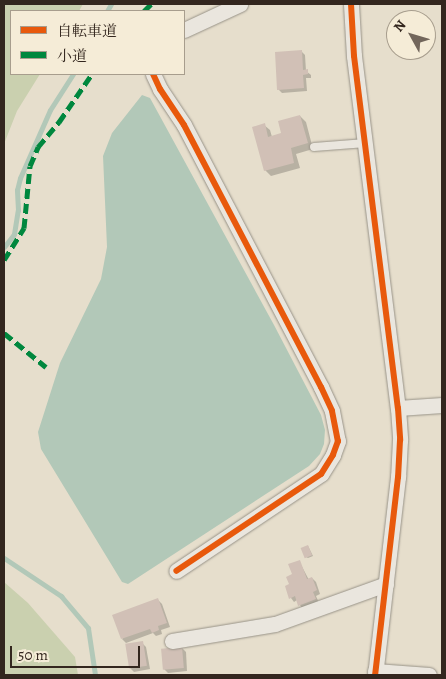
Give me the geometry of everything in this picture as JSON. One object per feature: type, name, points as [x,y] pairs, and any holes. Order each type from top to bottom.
[{"type":"street","points":[[185,30],[240,4]]},
{"type":"street","points":[[351,4],[354,56],[398,408],[398,477],[375,673],[429,675]]},
{"type":"street","points":[[153,75],[160,89],[184,125],[321,387],[332,411],[338,441],[330,460],[321,474],[176,571]]},
{"type":"street","points":[[398,408],[442,405]]},
{"type":"street","points":[[172,641],[275,624],[386,584]]},
{"type":"lane","points":[[314,147],[366,143]]},
{"type":"shaded area","points":[[4,4],[83,4],[80,10],[10,10],[10,75],[39,75],[17,111],[4,144]]},
{"type":"shaded area","points":[[142,95],[150,98],[274,325],[321,415],[325,430],[324,444],[320,454],[309,466],[128,584],[122,582],[41,449],[38,432],[60,363],[101,279],[107,247],[103,156],[112,133]]},
{"type":"shaded area","points":[[4,582],[28,603],[75,657],[78,675],[4,675]]},
{"type":"building","points":[[302,50],[303,70],[308,69],[308,74],[303,75],[304,88],[277,90],[275,52]]},
{"type":"building","points":[[300,115],[308,143],[291,148],[294,163],[264,171],[252,127],[265,123],[268,137],[281,133],[278,121]]},
{"type":"building","points":[[308,545],[312,555],[305,558],[301,548]]},
{"type":"building","points":[[300,560],[307,579],[312,577],[317,590],[313,592],[316,599],[298,606],[295,596],[289,599],[285,586],[289,584],[286,577],[292,574],[288,564]]},
{"type":"building","points":[[158,598],[167,623],[158,626],[159,630],[152,633],[150,629],[121,639],[112,615]]},
{"type":"building","points":[[143,641],[147,666],[129,669],[125,644]]},
{"type":"building","points":[[182,647],[184,668],[163,670],[161,649]]},
{"type":"waterway","points":[[108,10],[111,4]]},
{"type":"waterway","points":[[4,247],[14,234],[18,210],[17,190],[20,178],[50,110],[72,75]]},
{"type":"waterway","points":[[4,558],[61,596],[88,628],[95,675]]},
{"type":"marked path","points":[[145,10],[151,4]]},
{"type":"marked path","points":[[4,260],[24,228],[30,166],[38,147],[59,122],[91,75]]},
{"type":"marked path","points":[[4,333],[46,367]]},
{"type":"cycle path","points":[[351,4],[354,56],[398,408],[400,440],[398,477],[375,675]]},
{"type":"cycle path","points":[[153,75],[160,89],[184,125],[321,387],[332,411],[338,441],[333,455],[321,474],[176,571]]}]
